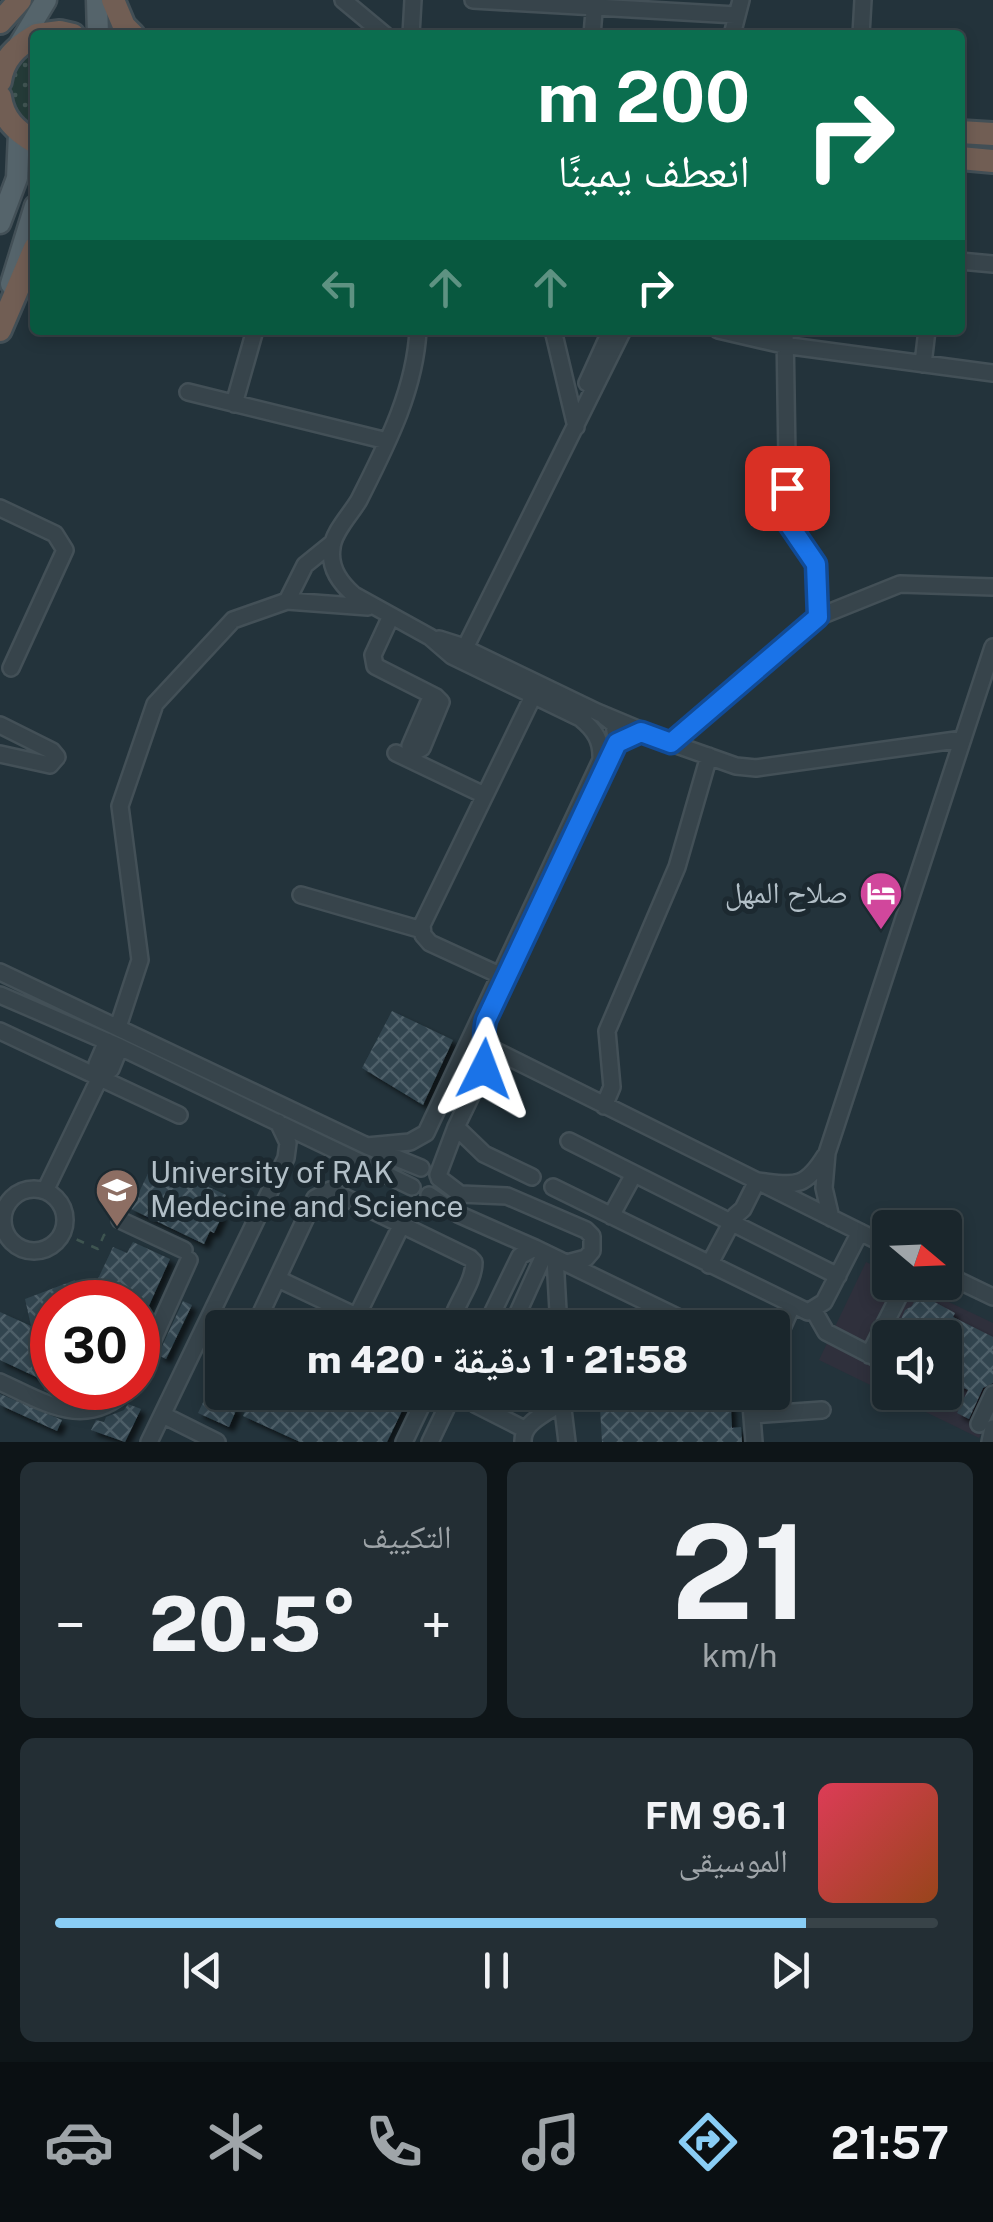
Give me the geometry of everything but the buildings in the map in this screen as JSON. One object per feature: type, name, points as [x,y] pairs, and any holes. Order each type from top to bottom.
[{"type":"highway","points":[[0,22],[20,0]]},
{"type":"highway","points":[[114,0],[128,30]]},
{"type":"highway","points":[[0,81],[20,47]]},
{"type":"highway","points":[[0,97],[15,128]]},
{"type":"highway","points":[[965,132],[993,134]]},
{"type":"highway","points":[[965,159],[993,161]]},
{"type":"highway","points":[[0,330],[30,260]]},
{"type":"main road","points":[[20,47],[46,0]]},
{"type":"main road","points":[[97,0],[98,30]]},
{"type":"main road","points":[[0,223],[17,178],[15,128]]},
{"type":"main road","points":[[0,320],[30,222]]},
{"type":"street","points":[[342,0],[378,30]]},
{"type":"street","points":[[411,30],[413,0]]},
{"type":"street","points":[[473,0],[739,8]]},
{"type":"street","points":[[861,30],[863,0]]},
{"type":"street","points":[[592,30],[595,4]]},
{"type":"street","points":[[965,261],[993,264]]},
{"type":"street","points":[[234,404],[254,335]]},
{"type":"street","points":[[287,601],[304,565],[332,544],[352,512],[387,441],[402,409],[418,335]]},
{"type":"street","points":[[554,335],[574,421]]},
{"type":"street","points":[[574,421],[609,335]]},
{"type":"street","points":[[459,652],[620,335]]},
{"type":"street","points":[[923,364],[926,335]]},
{"type":"street","points":[[818,617],[816,564],[788,523],[784,338],[993,373]]},
{"type":"street","points":[[188,392],[387,441]]},
{"type":"street","points":[[0,508],[56,534],[65,550],[11,668]]},
{"type":"street","points":[[332,544],[333,568],[343,586],[384,612],[536,689],[736,766],[756,768],[963,739]]},
{"type":"street","points":[[671,743],[818,617],[900,584],[993,588]]},
{"type":"street","points":[[118,1028],[140,960],[120,806],[155,704],[234,620],[287,601],[384,612]]},
{"type":"street","points":[[384,612],[373,656],[375,666],[432,695]]},
{"type":"street","points":[[832,1218],[824,1188],[828,1153],[993,647]]},
{"type":"street","points":[[422,930],[536,689]]},
{"type":"street","points":[[366,1146],[410,1142],[426,1134],[477,1042],[601,760],[599,740],[592,727],[536,689]]},
{"type":"street","points":[[503,976],[617,743],[614,724],[598,712]]},
{"type":"street","points":[[0,725],[54,752],[56,760],[50,764],[6,755],[20,736]]},
{"type":"street","points":[[617,743],[641,732]]},
{"type":"street","points":[[396,753],[484,796]]},
{"type":"street","points":[[604,1106],[612,1087],[607,1031],[676,867],[709,756]]},
{"type":"street","points":[[301,896],[422,930],[430,943],[503,976]]},
{"type":"street","points":[[0,972],[366,1146],[434,1170],[460,1194],[501,1195],[580,1226],[592,1236],[592,1252],[586,1258],[520,1256],[494,1310]]},
{"type":"street","points":[[0,995],[114,1044],[412,1187],[458,1214],[663,1310]]},
{"type":"street","points":[[0,1031],[178,1115]]},
{"type":"street","points":[[477,1042],[872,1238]]},
{"type":"street","points":[[429,1196],[437,1190],[446,1150],[484,1069],[477,1042]]},
{"type":"street","points":[[45,1191],[100,1077],[97,1064],[114,1044]]},
{"type":"street","points":[[219,1310],[286,1158],[286,1135],[278,1122]]},
{"type":"street","points":[[456,1128],[484,1154],[532,1177]]},
{"type":"street","points":[[568,1141],[733,1219],[838,1276]]},
{"type":"street","points":[[220,1310],[292,1162],[302,1150],[323,1144]]},
{"type":"street","points":[[446,1150],[484,1154]]},
{"type":"street","points":[[753,1179],[790,1185],[804,1182],[828,1153]]},
{"type":"street","points":[[412,1187],[412,1178],[421,1168]]},
{"type":"street","points":[[612,1216],[634,1174]]},
{"type":"street","points":[[709,1265],[733,1219],[743,1209],[753,1179]]},
{"type":"street","points":[[24,1190],[45,1191],[63,1208],[62,1234],[44,1250],[28,1250],[8,1237],[2,1213],[24,1190]]},
{"type":"street","points":[[538,1210],[558,1190],[801,1311],[814,1311],[824,1302],[860,1232]]},
{"type":"street","points":[[263,1310],[316,1198],[324,1191],[335,1192],[470,1258],[474,1272],[455,1310]]},
{"type":"street","points":[[580,1200],[580,1226]]},
{"type":"street","points":[[120,1220],[186,1255],[160,1319]]},
{"type":"street","points":[[360,1310],[402,1224]]},
{"type":"street","points":[[521,1310],[551,1255]]},
{"type":"street","points":[[551,1255],[556,1310]]},
{"type":"street","points":[[278,1279],[333,1310]]},
{"type":"street","points":[[962,1282],[993,1297]]},
{"type":"street","points":[[869,1354],[897,1300]]},
{"type":"street","points":[[790,1310],[792,1306]]},
{"type":"street","points":[[814,1311],[826,1332],[872,1356]]},
{"type":"street","points":[[153,1442],[205,1340]]},
{"type":"street","points":[[0,1382],[30,1395]]},
{"type":"street","points":[[990,1442],[986,1426],[993,1394]]},
{"type":"street","points":[[404,1442],[419,1410]]},
{"type":"street","points":[[430,1442],[445,1410]]},
{"type":"street","points":[[485,1410],[523,1436],[549,1410]]},
{"type":"street","points":[[563,1410],[567,1442]]},
{"type":"street","points":[[752,1410],[754,1442]]},
{"type":"street","points":[[752,1415],[822,1410]]},
{"type":"street","points":[[166,1416],[218,1442]]},
{"type":"path","points":[[62,1234],[98,1249],[104,1234],[114,1233],[120,1220]]},
{"type":"shaded area","points":[[866,1262],[872,1265],[872,1300],[945,1300],[993,1323],[993,1409],[979,1438],[922,1410],[962,1410],[962,1320],[872,1320],[872,1386],[819,1360]]},
{"type":"green space","points":[[30,50],[30,128],[16,113],[10,89],[11,76]]},
{"type":"place","name":"صلاح المهل","points":[[881,931]]},
{"type":"place","name":"University of RAK Medecine and Science","points":[[117,1228]]},
{"type":"route","points":[[484,1069],[486,1051],[482,1038],[486,1020],[617,743],[641,732],[671,743],[818,617],[816,564],[788,523],[787,488]]}]
